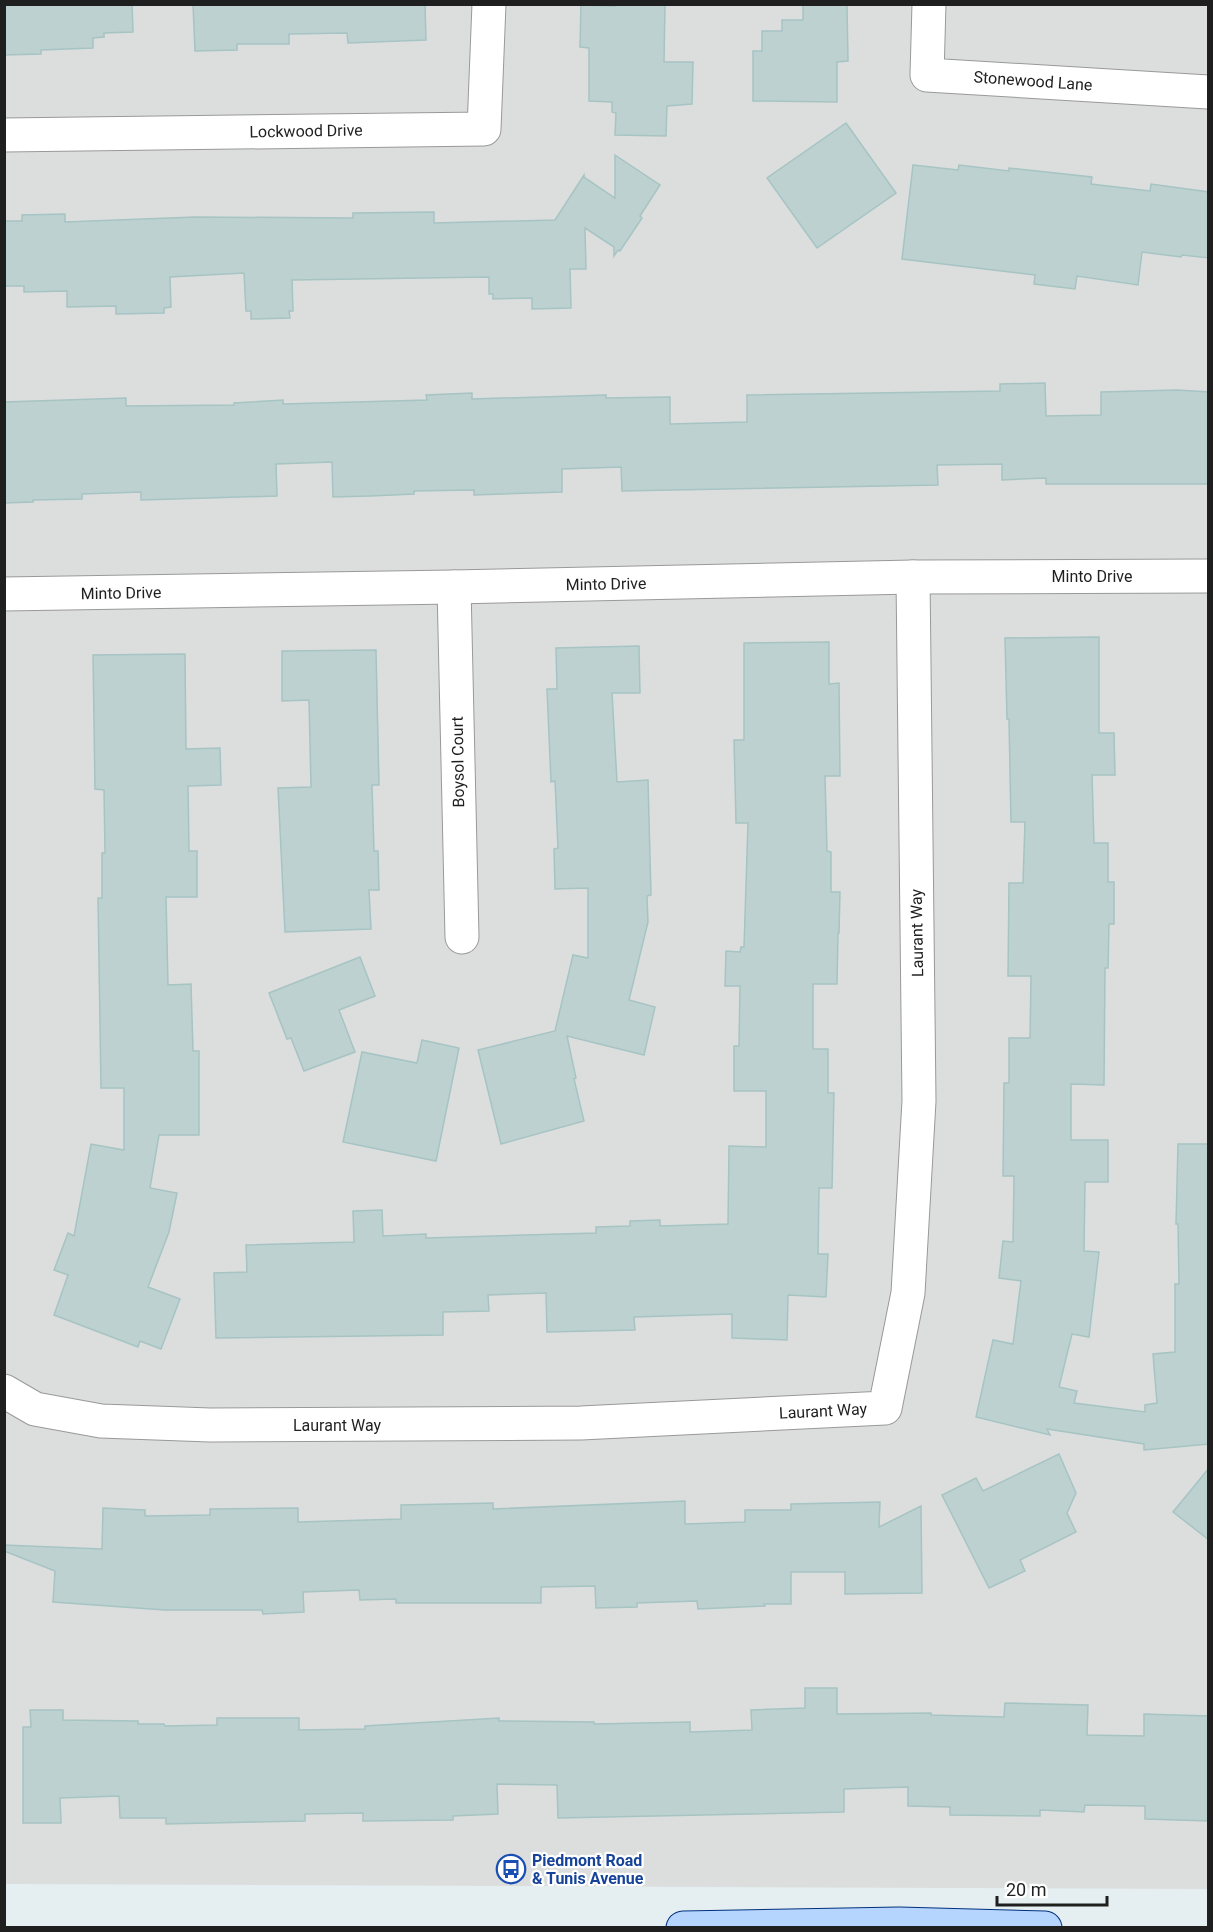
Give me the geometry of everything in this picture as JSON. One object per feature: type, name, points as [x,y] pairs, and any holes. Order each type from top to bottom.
[{"type":"main road","points":[[684,1928],[899,1926],[1045,1928]]},
{"type":"street","name":"Lockwood Drive","points":[[4,135],[484,129],[489,4]]},
{"type":"street","name":"Stonewood Lane","points":[[929,4],[927,75],[1209,92]]},
{"type":"street","name":"Minto Drive","points":[[4,594],[913,577],[1209,576]]},
{"type":"street","name":"Laurant Way","points":[[4,1391],[35,1409],[101,1420],[210,1425],[581,1423],[885,1408],[908,1293],[919,1101],[913,577]]},
{"type":"street","name":"Boysol Court","points":[[454,587],[462,937]]},
{"type":"shaded area","points":[[5,5],[1208,5],[1208,1889],[5,1884]]},
{"type":"building","points":[[4,4],[132,4],[133,32],[104,33],[104,37],[93,38],[93,48],[41,50],[41,54],[4,55]]},
{"type":"building","points":[[193,4],[425,4],[426,40],[348,43],[347,33],[289,34],[289,44],[237,44],[237,50],[195,51]]},
{"type":"building","points":[[615,4],[665,4],[664,62],[693,62],[692,104],[667,106],[666,136],[615,135],[616,113],[612,112],[612,102],[589,101],[589,48],[580,47],[581,5],[615,6]]},
{"type":"building","points":[[803,4],[847,4],[848,61],[837,62],[837,102],[753,101],[753,51],[762,51],[762,31],[782,31],[782,20],[803,20]]},
{"type":"building","points":[[846,123],[896,193],[817,248],[767,178]]},
{"type":"building","points":[[615,155],[660,185],[640,216],[642,218],[620,251],[618,250],[614,256],[614,247],[585,228],[586,269],[570,269],[571,308],[532,309],[532,298],[493,299],[493,294],[489,294],[489,277],[292,280],[293,311],[289,311],[290,318],[251,319],[251,311],[246,311],[244,273],[170,277],[171,307],[164,308],[164,313],[116,314],[116,306],[67,307],[67,291],[24,292],[24,286],[4,286],[4,221],[22,221],[22,215],[65,214],[65,222],[195,217],[353,218],[353,213],[434,212],[434,223],[555,220],[584,175],[615,198]]},
{"type":"building","points":[[913,165],[958,170],[959,165],[1009,171],[1009,168],[1092,177],[1091,184],[1150,191],[1151,184],[1209,192],[1209,258],[1142,252],[1138,285],[1077,276],[1075,289],[1034,284],[1035,275],[902,259]]},
{"type":"building","points":[[1045,383],[1046,416],[1101,415],[1101,392],[1177,390],[1209,392],[1209,484],[1046,484],[1046,478],[1002,480],[1002,464],[937,465],[938,485],[622,491],[621,467],[562,469],[562,492],[474,495],[474,490],[414,491],[414,494],[333,497],[332,462],[276,464],[277,496],[141,500],[141,492],[82,494],[82,499],[4,503],[4,402],[126,398],[126,406],[234,405],[234,403],[283,400],[283,404],[427,400],[426,395],[472,393],[472,399],[606,395],[606,398],[670,397],[670,424],[747,422],[747,395],[1000,391],[1000,384]]},
{"type":"building","points":[[1099,637],[1099,733],[1114,733],[1115,775],[1092,775],[1094,843],[1108,843],[1108,882],[1114,882],[1114,924],[1109,924],[1108,968],[1105,968],[1104,1085],[1071,1084],[1071,1140],[1108,1140],[1108,1182],[1085,1182],[1084,1251],[1099,1252],[1089,1337],[1072,1334],[1059,1387],[1077,1391],[1074,1403],[1145,1412],[1145,1405],[1157,1403],[1153,1354],[1175,1352],[1175,1284],[1179,1284],[1178,1224],[1176,1224],[1178,1144],[1209,1144],[1209,1444],[1144,1450],[1144,1444],[1047,1429],[1050,1435],[976,1417],[993,1340],[1013,1344],[1021,1281],[999,1278],[1003,1241],[1013,1242],[1014,1176],[1003,1176],[1004,1083],[1009,1083],[1009,1038],[1030,1038],[1031,976],[1008,976],[1009,883],[1023,883],[1025,822],[1011,822],[1005,638]]},
{"type":"building","points":[[829,642],[829,684],[839,683],[840,776],[825,776],[827,851],[831,852],[831,892],[840,892],[837,984],[813,984],[813,1049],[828,1049],[828,1093],[834,1093],[832,1188],[819,1188],[818,1254],[828,1254],[826,1297],[788,1295],[787,1340],[732,1338],[732,1314],[634,1317],[635,1330],[547,1332],[546,1293],[488,1295],[489,1311],[443,1312],[443,1335],[216,1338],[214,1273],[247,1272],[246,1245],[354,1242],[353,1211],[382,1210],[383,1236],[426,1234],[426,1238],[596,1233],[596,1227],[630,1226],[630,1221],[660,1220],[660,1226],[728,1224],[729,1146],[766,1147],[766,1091],[734,1091],[734,1046],[739,1046],[740,986],[725,986],[726,951],[740,952],[741,947],[744,947],[748,823],[736,823],[734,740],[744,740],[744,643]]},
{"type":"building","points":[[639,646],[640,693],[612,693],[617,782],[648,780],[651,895],[647,896],[648,922],[629,1000],[655,1007],[644,1055],[567,1036],[584,1121],[501,1144],[478,1050],[555,1031],[573,955],[588,958],[588,888],[555,889],[554,849],[558,848],[555,781],[551,782],[547,689],[557,689],[556,648]]},
{"type":"building","points":[[376,650],[379,785],[372,785],[374,851],[378,851],[379,890],[369,890],[371,929],[285,932],[278,788],[311,787],[309,700],[282,701],[282,651]]},
{"type":"building","points":[[185,654],[186,749],[220,748],[221,785],[188,786],[189,851],[197,851],[197,897],[166,897],[168,985],[191,984],[193,1051],[199,1051],[199,1135],[159,1135],[150,1188],[177,1193],[169,1232],[148,1287],[180,1299],[161,1349],[140,1341],[138,1347],[54,1315],[68,1275],[54,1270],[68,1233],[74,1236],[91,1144],[124,1150],[124,1088],[101,1088],[98,898],[102,898],[102,853],[105,853],[104,790],[95,789],[93,655]]},
{"type":"building","points":[[360,957],[375,996],[339,1010],[355,1052],[304,1071],[291,1038],[287,1039],[269,993]]},
{"type":"building","points":[[422,1040],[459,1048],[436,1161],[343,1142],[362,1052],[417,1063]]},
{"type":"building","points":[[1059,1454],[1076,1493],[1067,1513],[1076,1532],[1020,1560],[1025,1571],[989,1588],[942,1495],[976,1478],[983,1491]]},
{"type":"building","points":[[1209,1468],[1209,1540],[1173,1512]]},
{"type":"building","points":[[685,1501],[685,1524],[745,1522],[745,1510],[791,1510],[791,1504],[880,1502],[879,1527],[921,1506],[922,1593],[845,1594],[845,1572],[791,1572],[791,1604],[764,1604],[765,1606],[698,1609],[697,1601],[637,1603],[637,1607],[596,1608],[595,1586],[541,1587],[541,1603],[396,1603],[396,1599],[360,1600],[359,1590],[303,1592],[304,1612],[263,1614],[262,1610],[165,1610],[53,1602],[55,1571],[4,1551],[4,1545],[102,1549],[103,1508],[145,1510],[145,1516],[210,1515],[210,1509],[298,1508],[298,1522],[401,1519],[401,1505],[493,1503],[493,1509]]},
{"type":"building","points":[[805,1688],[837,1688],[837,1714],[931,1713],[931,1715],[1004,1717],[1005,1703],[1088,1705],[1087,1735],[1144,1736],[1144,1714],[1209,1716],[1209,1821],[1145,1819],[1145,1806],[1085,1805],[1084,1812],[1040,1810],[1040,1816],[950,1815],[950,1807],[908,1806],[908,1787],[844,1789],[844,1812],[558,1818],[557,1785],[497,1784],[498,1814],[453,1816],[453,1820],[363,1821],[363,1813],[305,1814],[305,1821],[166,1824],[166,1818],[120,1818],[119,1796],[60,1798],[61,1823],[23,1823],[23,1727],[31,1727],[30,1710],[63,1710],[63,1720],[138,1721],[138,1724],[164,1724],[165,1726],[217,1725],[217,1718],[299,1718],[299,1730],[365,1729],[365,1726],[499,1718],[499,1721],[594,1722],[594,1724],[690,1722],[690,1732],[752,1730],[751,1710],[805,1708]]},
{"type":"place","name":"Piedmont Road & Tunis Avenue","points":[[511,1869]]}]
